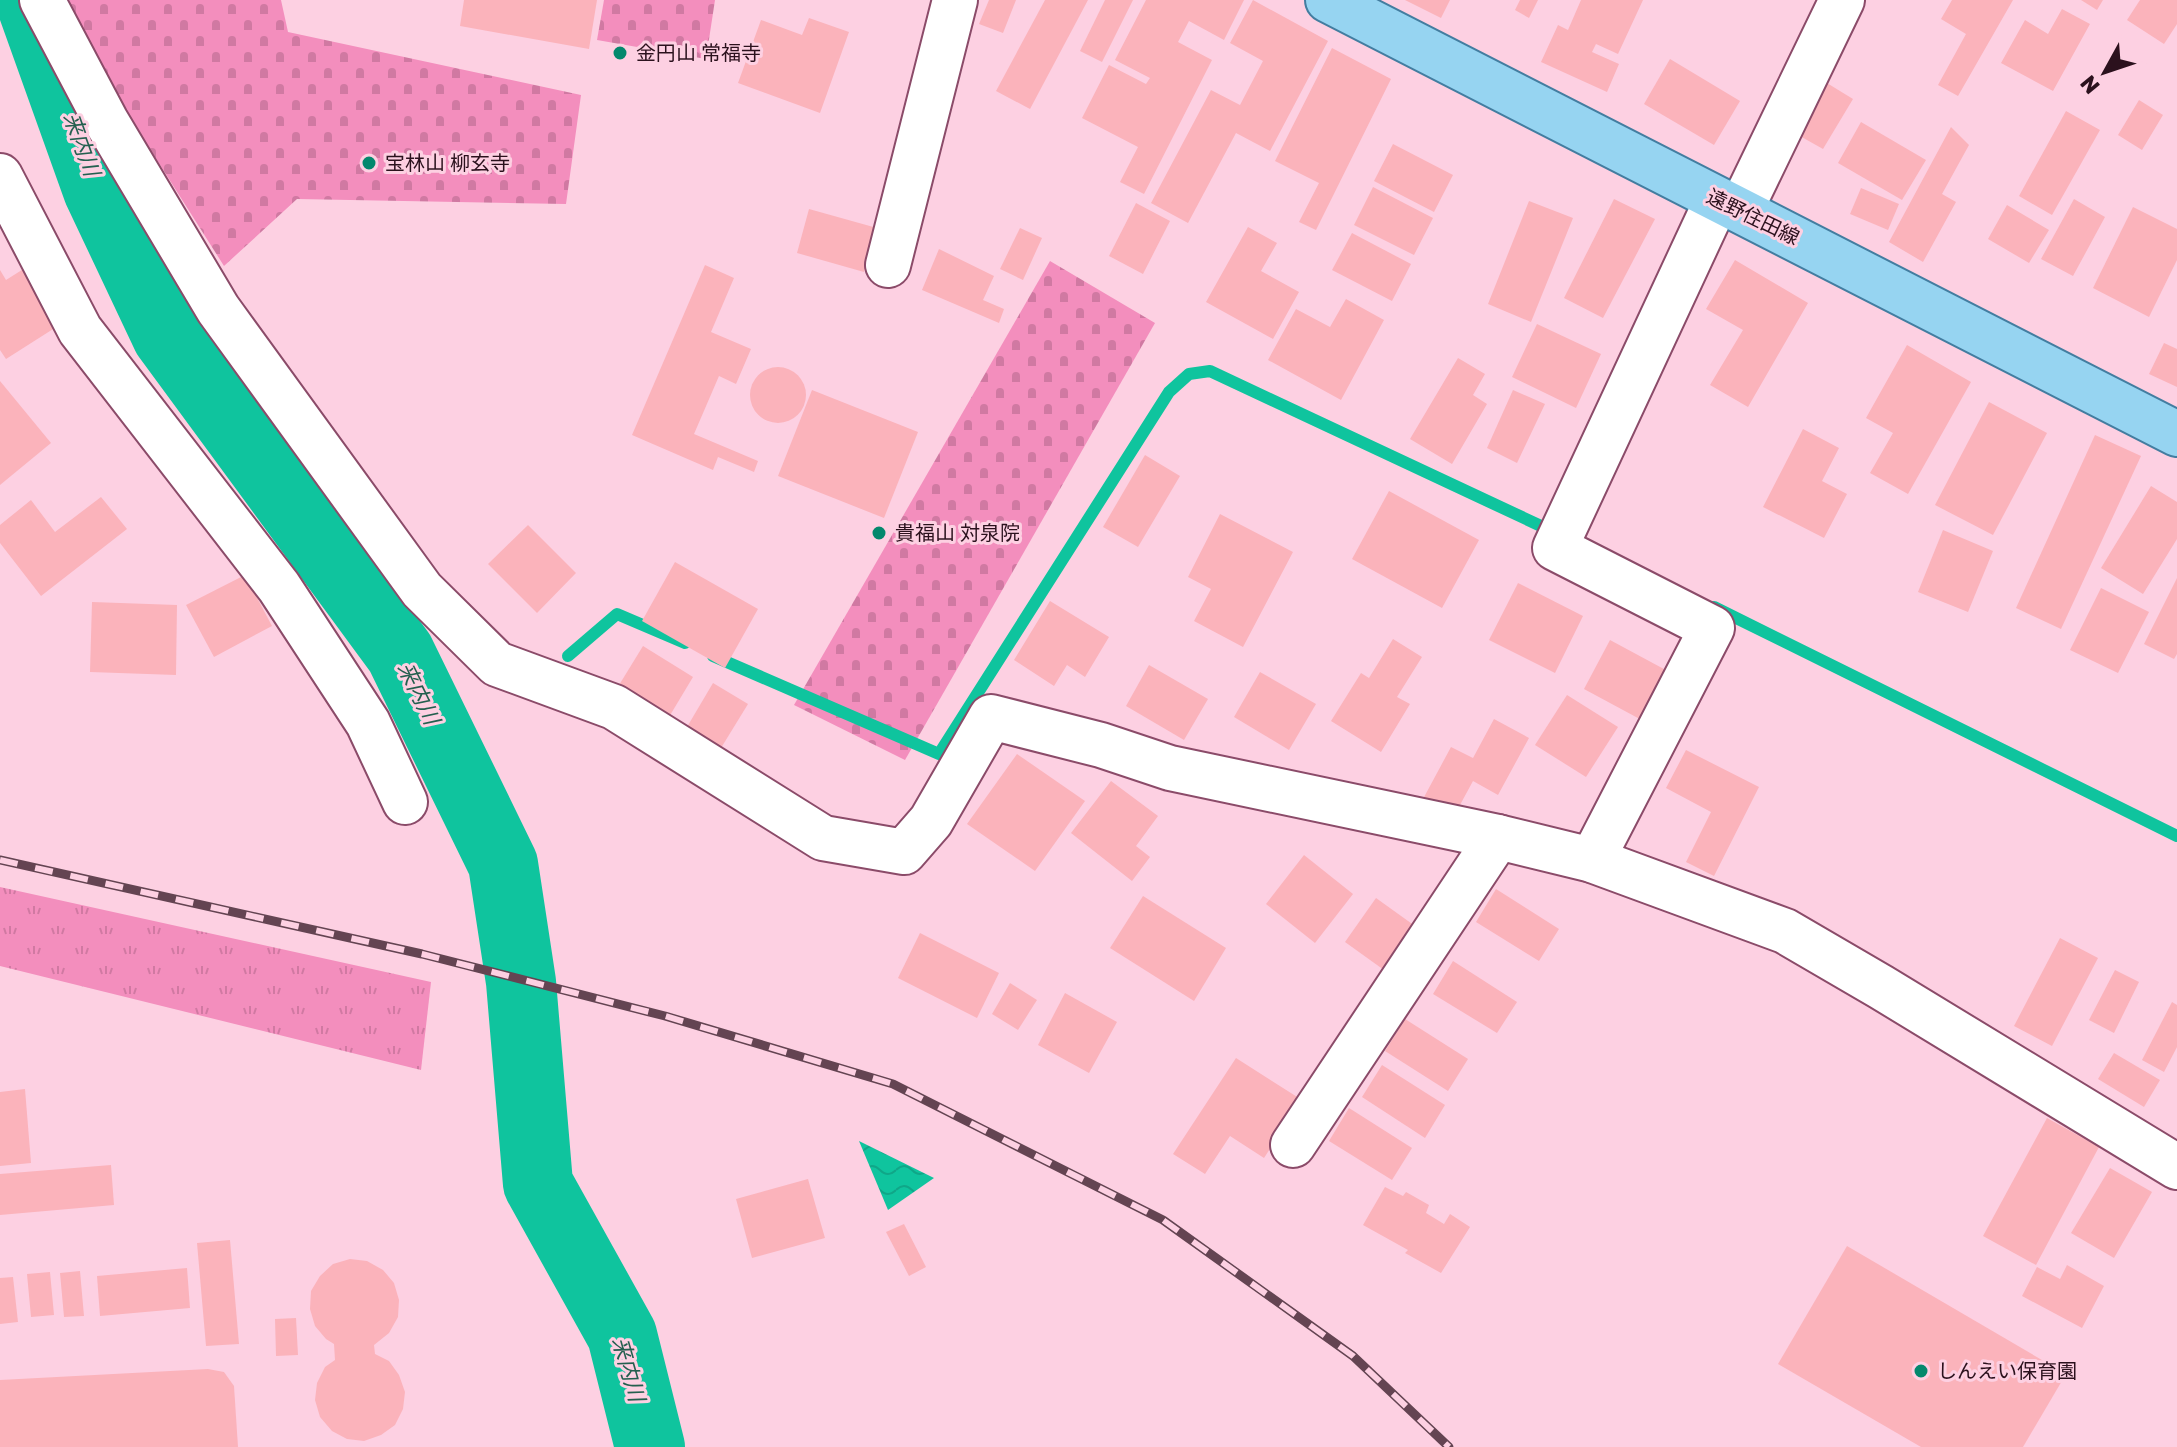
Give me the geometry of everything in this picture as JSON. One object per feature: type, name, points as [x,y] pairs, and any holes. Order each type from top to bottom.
[{"type":"main road","name":"遠野住田線","points":[[1328,0],[2177,434]]},
{"type":"street","points":[[42,0],[106,121],[218,309],[422,590],[497,664],[614,707],[823,838],[904,852],[931,821],[991,717],[1101,745],[1170,768],[1498,837],[1592,860],[1785,931],[2177,1167]]},
{"type":"street","points":[[888,265],[955,0]]},
{"type":"street","points":[[1592,860],[1712,628],[1555,548],[1729,205],[1842,0]]},
{"type":"street","points":[[0,176],[80,330],[279,587],[368,723],[405,802]]},
{"type":"street","points":[[1293,1145],[1498,837]]},
{"type":"green space","name":"宝林山 柳玄寺","points":[[69,0],[281,0],[288,32],[581,95],[566,204],[297,199],[224,266],[86,48]]},
{"type":"green space","points":[[604,0],[715,0],[706,59],[597,40]]},
{"type":"green space","points":[[1050,261],[1155,323],[905,760],[794,705]]},
{"type":"green space","points":[[0,887],[431,982],[421,1070],[0,966]]},
{"type":"water","points":[[859,1141],[934,1178],[888,1210]]},
{"type":"building","points":[[464,0],[597,0],[589,49],[460,26]]},
{"type":"building","points":[[989,0],[1016,0],[1003,33],[979,24]]},
{"type":"building","points":[[1045,0],[1088,0],[1030,109],[996,91]]},
{"type":"building","points":[[1105,0],[1133,0],[1102,62],[1080,51]]},
{"type":"building","points":[[1146,0],[1244,0],[1224,40],[1189,21],[1178,42],[1212,60],[1144,194],[1120,182],[1138,147],[1082,118],[1109,65],[1146,84],[1150,78],[1115,60]]},
{"type":"building","points":[[1253,0],[1328,41],[1270,151],[1236,133],[1188,223],[1151,203],[1211,90],[1240,105],[1263,61],[1230,43]]},
{"type":"building","points":[[1405,0],[1450,0],[1441,18]]},
{"type":"building","points":[[1520,0],[1538,0],[1529,18],[1515,10]]},
{"type":"building","points":[[1581,0],[1643,0],[1618,54],[1596,44],[1592,52],[1619,64],[1607,92],[1541,62],[1558,25],[1568,30]]},
{"type":"building","points":[[1952,0],[2013,0],[1958,96],[1938,85],[1966,34],[1941,19]]},
{"type":"building","points":[[2081,0],[2103,0],[2097,10]]},
{"type":"building","points":[[2140,0],[2177,0],[2177,24],[2164,44],[2127,20]]},
{"type":"building","points":[[2062,9],[2090,24],[2053,91],[2001,63],[2025,20],[2048,34]]},
{"type":"building","points":[[809,18],[849,32],[820,113],[738,83],[761,20],[802,35]]},
{"type":"building","points":[[1332,48],[1391,79],[1316,230],[1299,222],[1319,183],[1275,161]]},
{"type":"building","points":[[1670,59],[1740,101],[1714,145],[1644,104]]},
{"type":"building","points":[[1822,80],[1853,99],[1823,149],[1791,131]]},
{"type":"building","points":[[2139,100],[2163,115],[2142,150],[2118,135]]},
{"type":"building","points":[[2066,111],[2100,130],[2052,215],[2019,196]]},
{"type":"building","points":[[1861,122],[1926,160],[1902,200],[1838,163]]},
{"type":"building","points":[[1951,127],[1969,145],[1942,194],[1956,202],[1923,262],[1889,242]]},
{"type":"building","points":[[1393,144],[1453,175],[1434,212],[1374,181]]},
{"type":"building","points":[[1373,187],[1433,218],[1414,255],[1354,225]]},
{"type":"building","points":[[1861,188],[1899,204],[1888,230],[1850,214]]},
{"type":"building","points":[[1614,199],[1655,219],[1603,318],[1564,298]]},
{"type":"building","points":[[2074,199],[2105,217],[2073,276],[2041,259]]},
{"type":"building","points":[[1529,201],[1573,218],[1531,322],[1488,304]]},
{"type":"building","points":[[1136,203],[1170,221],[1143,274],[1109,256]]},
{"type":"building","points":[[2007,205],[2049,230],[2029,263],[1988,239]]},
{"type":"building","points":[[2133,207],[2177,229],[2177,260],[2149,317],[2093,288]]},
{"type":"building","points":[[809,209],[877,228],[864,272],[797,253]]},
{"type":"building","points":[[1248,227],[1277,243],[1261,271],[1299,292],[1273,339],[1206,302]]},
{"type":"building","points":[[1020,228],[1042,238],[1023,280],[1000,269]]},
{"type":"building","points":[[1352,233],[1411,264],[1392,301],[1332,270]]},
{"type":"building","points":[[939,249],[994,276],[983,300],[1004,309],[999,323],[922,290]]},
{"type":"building","points":[[1735,260],[1808,303],[1748,407],[1710,385],[1743,330],[1706,309]]},
{"type":"building","points":[[705,265],[734,278],[711,332],[751,349],[736,384],[719,376],[694,434],[758,461],[754,472],[718,457],[713,470],[632,435]]},
{"type":"building","points":[[25,268],[61,324],[6,359],[0,350],[0,270],[6,280]]},
{"type":"building","points":[[1346,299],[1384,320],[1341,400],[1268,360],[1296,309],[1330,327]]},
{"type":"building","points":[[1537,324],[1601,354],[1576,408],[1512,377]]},
{"type":"building","points":[[2164,343],[2177,349],[2177,387],[2149,374]]},
{"type":"building","points":[[1907,345],[1971,382],[1908,494],[1870,473],[1893,433],[1866,418]]},
{"type":"building","points":[[1458,358],[1485,374],[1473,395],[1487,404],[1452,464],[1410,439]]},
{"type":"building","points":[[778,367],[798,375],[806,395],[798,415],[778,423],[758,415],[750,395],[758,375]]},
{"type":"building","points":[[0,381],[51,443],[0,485]]},
{"type":"building","points":[[812,390],[918,432],[884,518],[778,476]]},
{"type":"building","points":[[1513,390],[1545,404],[1517,463],[1487,448]]},
{"type":"building","points":[[1989,402],[2047,433],[1993,535],[1935,505]]},
{"type":"building","points":[[1803,429],[1839,448],[1822,481],[1847,494],[1824,538],[1763,507]]},
{"type":"building","points":[[2095,435],[2141,456],[2061,629],[2016,608]]},
{"type":"building","points":[[1145,455],[1180,476],[1138,547],[1103,527]]},
{"type":"building","points":[[2151,486],[2177,502],[2177,539],[2143,594],[2101,568]]},
{"type":"building","points":[[1389,491],[1479,540],[1442,608],[1352,559]]},
{"type":"building","points":[[101,497],[127,529],[41,596],[0,543],[0,525],[31,500],[55,532]]},
{"type":"building","points":[[1220,514],[1293,552],[1243,647],[1194,621],[1211,589],[1188,577]]},
{"type":"building","points":[[528,525],[576,573],[537,613],[488,564]]},
{"type":"building","points":[[1943,530],[1993,551],[1968,612],[1918,592]]},
{"type":"building","points":[[675,562],[758,609],[725,668],[642,621]]},
{"type":"building","points":[[245,575],[272,626],[214,657],[186,605]]},
{"type":"building","points":[[2177,578],[2177,654],[2174,659],[2144,644]]},
{"type":"building","points":[[1518,583],[1583,616],[1555,673],[1489,640]]},
{"type":"building","points":[[2101,588],[2149,612],[2118,673],[2070,650]]},
{"type":"building","points":[[1050,601],[1109,637],[1085,677],[1067,665],[1054,686],[1014,660]]},
{"type":"building","points":[[92,602],[177,605],[176,675],[90,672]]},
{"type":"building","points":[[1393,639],[1422,657],[1397,697],[1410,704],[1381,752],[1331,721],[1361,673],[1369,678]]},
{"type":"building","points":[[1610,640],[1675,675],[1649,724],[1584,689]]},
{"type":"building","points":[[643,646],[693,677],[666,722],[616,690]]},
{"type":"building","points":[[1149,665],[1208,699],[1184,740],[1126,706]]},
{"type":"building","points":[[1260,672],[1316,704],[1289,750],[1234,717]]},
{"type":"building","points":[[713,683],[748,704],[721,748],[687,727]]},
{"type":"building","points":[[1567,695],[1618,727],[1586,777],[1535,745]]},
{"type":"building","points":[[1494,719],[1529,738],[1498,795],[1473,781],[1454,816],[1423,799],[1451,747],[1473,758]]},
{"type":"building","points":[[1686,750],[1759,787],[1714,876],[1686,862],[1711,812],[1666,788]]},
{"type":"building","points":[[1017,754],[1085,801],[1035,871],[967,824]]},
{"type":"building","points":[[1111,781],[1158,816],[1136,846],[1150,857],[1132,881],[1071,833]]},
{"type":"building","points":[[1304,855],[1353,894],[1315,943],[1266,904]]},
{"type":"building","points":[[1496,889],[1559,929],[1539,961],[1476,922]]},
{"type":"building","points":[[1143,896],[1226,948],[1194,1001],[1110,948]]},
{"type":"building","points":[[1376,898],[1415,926],[1384,970],[1345,942]]},
{"type":"building","points":[[920,933],[999,973],[977,1018],[898,978]]},
{"type":"building","points":[[2060,938],[2098,958],[2052,1046],[2014,1026]]},
{"type":"building","points":[[1453,961],[1517,1002],[1497,1033],[1433,994]]},
{"type":"building","points":[[2115,970],[2139,982],[2114,1033],[2089,1020]]},
{"type":"building","points":[[1010,983],[1037,1000],[1018,1030],[992,1014]]},
{"type":"building","points":[[1065,993],[1117,1022],[1089,1073],[1038,1045]]},
{"type":"building","points":[[2172,1002],[2177,1005],[2177,1047],[2164,1072],[2142,1060]]},
{"type":"building","points":[[1405,1019],[1468,1059],[1448,1091],[1385,1051]]},
{"type":"building","points":[[2114,1053],[2160,1080],[2144,1107],[2098,1079]]},
{"type":"building","points":[[1236,1058],[1302,1100],[1264,1158],[1230,1136],[1205,1174],[1173,1154]]},
{"type":"building","points":[[1382,1065],[1445,1105],[1425,1138],[1362,1097]]},
{"type":"building","points":[[25,1089],[31,1163],[0,1166],[0,1092]]},
{"type":"building","points":[[1349,1108],[1412,1148],[1392,1180],[1329,1141]]},
{"type":"building","points":[[2047,1118],[2099,1147],[2036,1265],[1983,1236]]},
{"type":"building","points":[[111,1165],[114,1205],[0,1215],[0,1174]]},
{"type":"building","points":[[2110,1168],[2152,1192],[2114,1258],[2071,1233]]},
{"type":"building","points":[[808,1179],[825,1238],[752,1258],[736,1199]]},
{"type":"building","points":[[1385,1187],[1403,1196],[1406,1192],[1429,1205],[1426,1213],[1444,1224],[1450,1214],[1470,1227],[1441,1273],[1363,1225]]},
{"type":"building","points":[[904,1224],[926,1267],[909,1276],[886,1232]]},
{"type":"building","points":[[230,1240],[239,1344],[206,1346],[197,1243]]},
{"type":"building","points":[[1847,1246],[2066,1374],[2023,1447],[1921,1447],[1778,1364]]},
{"type":"building","points":[[350,1259],[367,1261],[383,1270],[394,1283],[399,1300],[398,1317],[389,1333],[374,1345],[375,1354],[389,1361],[399,1375],[405,1392],[403,1409],[395,1425],[381,1435],[364,1441],[347,1439],[332,1431],[320,1417],[315,1400],[317,1383],[325,1367],[335,1360],[334,1344],[315,1326],[310,1309],[311,1291],[320,1276],[333,1264]]},
{"type":"building","points":[[2067,1265],[2104,1286],[2082,1328],[2022,1296],[2037,1267],[2060,1279]]},
{"type":"building","points":[[187,1268],[190,1308],[100,1316],[97,1276]]},
{"type":"building","points":[[80,1271],[84,1316],[64,1317],[60,1273]]},
{"type":"building","points":[[50,1272],[54,1315],[31,1317],[27,1274]]},
{"type":"building","points":[[13,1277],[18,1322],[0,1324],[0,1278]]},
{"type":"building","points":[[296,1318],[298,1355],[276,1356],[275,1319]]},
{"type":"building","points":[[208,1369],[224,1372],[234,1386],[238,1447],[0,1447],[0,1380]]},
{"type":"waterway","name":"来内川","points":[[30,0],[98,190],[167,336],[400,653],[503,864],[521,982],[538,1184],[622,1335],[650,1447]]},
{"type":"waterway","points":[[713,656],[939,754],[1169,392],[1189,374],[1210,371],[1556,533]]},
{"type":"waterway","points":[[1714,607],[2177,836]]},
{"type":"waterway","points":[[568,656],[617,614],[685,643]]},
{"type":"railway","points":[[0,860],[422,954],[665,1016],[893,1084],[1163,1220],[1353,1356],[1449,1447]]},
{"type":"place","name":"金円山 常福寺","points":[[620,53]]},
{"type":"place","name":"宝林山 柳玄寺","points":[[369,163]]},
{"type":"place","name":"貴福山 対泉院","points":[[879,533]]},
{"type":"place","name":"しんえい保育園","points":[[1921,1371]]}]
